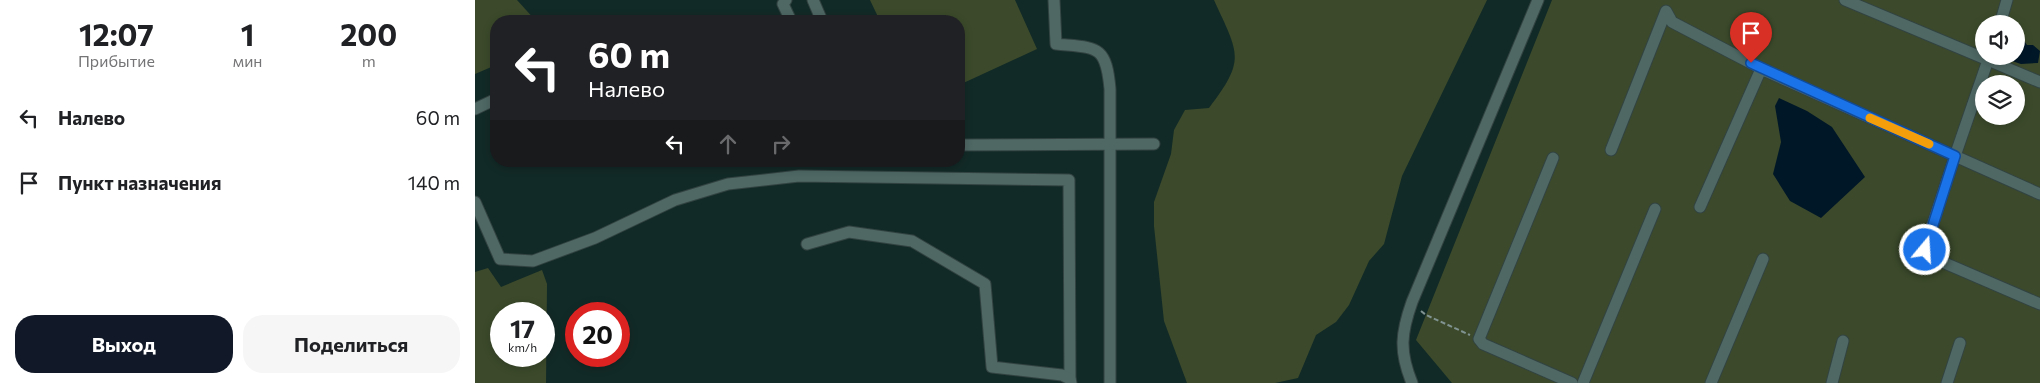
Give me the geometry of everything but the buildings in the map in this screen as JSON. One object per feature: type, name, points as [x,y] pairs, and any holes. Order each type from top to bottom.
[{"type":"street","points":[[786,0],[783,4],[788,15]]},
{"type":"street","points":[[813,0],[819,15]]},
{"type":"street","points":[[1054,0],[1057,44],[1091,48],[1102,55],[1107,64],[1110,144],[1110,383]]},
{"type":"street","points":[[1412,383],[1405,367],[1402,331],[1412,302],[1538,0]]},
{"type":"street","points":[[1845,0],[1975,52]]},
{"type":"street","points":[[2003,15],[2007,0]]},
{"type":"street","points":[[1668,5],[1672,22],[1766,71],[2040,194]]},
{"type":"street","points":[[1611,150],[1668,5]]},
{"type":"street","points":[[1987,65],[1925,250],[1933,258],[2040,304]]},
{"type":"street","points":[[2004,65],[2040,82]]},
{"type":"street","points":[[1700,207],[1761,69],[1766,71]]},
{"type":"street","points":[[475,109],[490,102]]},
{"type":"street","points":[[965,145],[1154,144]]},
{"type":"street","points":[[1553,158],[1479,339],[1483,344],[1572,383]]},
{"type":"street","points":[[475,202],[500,259],[533,261],[595,238],[675,200],[728,184],[799,176],[1069,180],[1070,381]]},
{"type":"street","points":[[1583,383],[1655,209]]},
{"type":"street","points":[[807,244],[849,232],[912,241],[985,284],[992,367],[1062,375],[1070,381]]},
{"type":"street","points":[[1711,383],[1763,259]]},
{"type":"street","points":[[1832,383],[1843,341]]},
{"type":"street","points":[[1947,383],[1960,343]]},
{"type":"path","points":[[1412,302],[1426,315],[1479,339]]},
{"type":"green space","points":[[475,0],[517,0],[531,15],[490,15],[490,68],[475,74]]},
{"type":"green space","points":[[870,0],[1015,0],[1037,49],[965,82],[965,15],[877,15]]},
{"type":"green space","points":[[1214,0],[1487,0],[1402,176],[1384,244],[1369,261],[1349,305],[1336,322],[1316,335],[1298,378],[1275,383],[1187,383],[1164,321],[1154,226],[1154,202],[1171,154],[1174,130],[1185,110],[1209,108],[1229,78],[1234,66],[1233,45]]},
{"type":"green space","points":[[1552,0],[2040,0],[2040,383],[1452,383],[1416,340]]},
{"type":"green space","points":[[488,268],[501,287],[542,270],[547,284],[547,302],[490,302],[490,367],[546,367],[546,383],[475,383],[475,272]]},
{"type":"water","points":[[2025,42],[2027,45],[2033,45],[2040,51],[2038,63],[2025,64]]},
{"type":"water","points":[[1779,98],[1807,111],[1832,127],[1865,177],[1821,218],[1790,201],[1773,174],[1781,142],[1775,106]]},
{"type":"slow traffic","points":[[1870,118],[1929,144]]},
{"type":"route","points":[[1751,63],[1955,156],[1925,250]]}]
